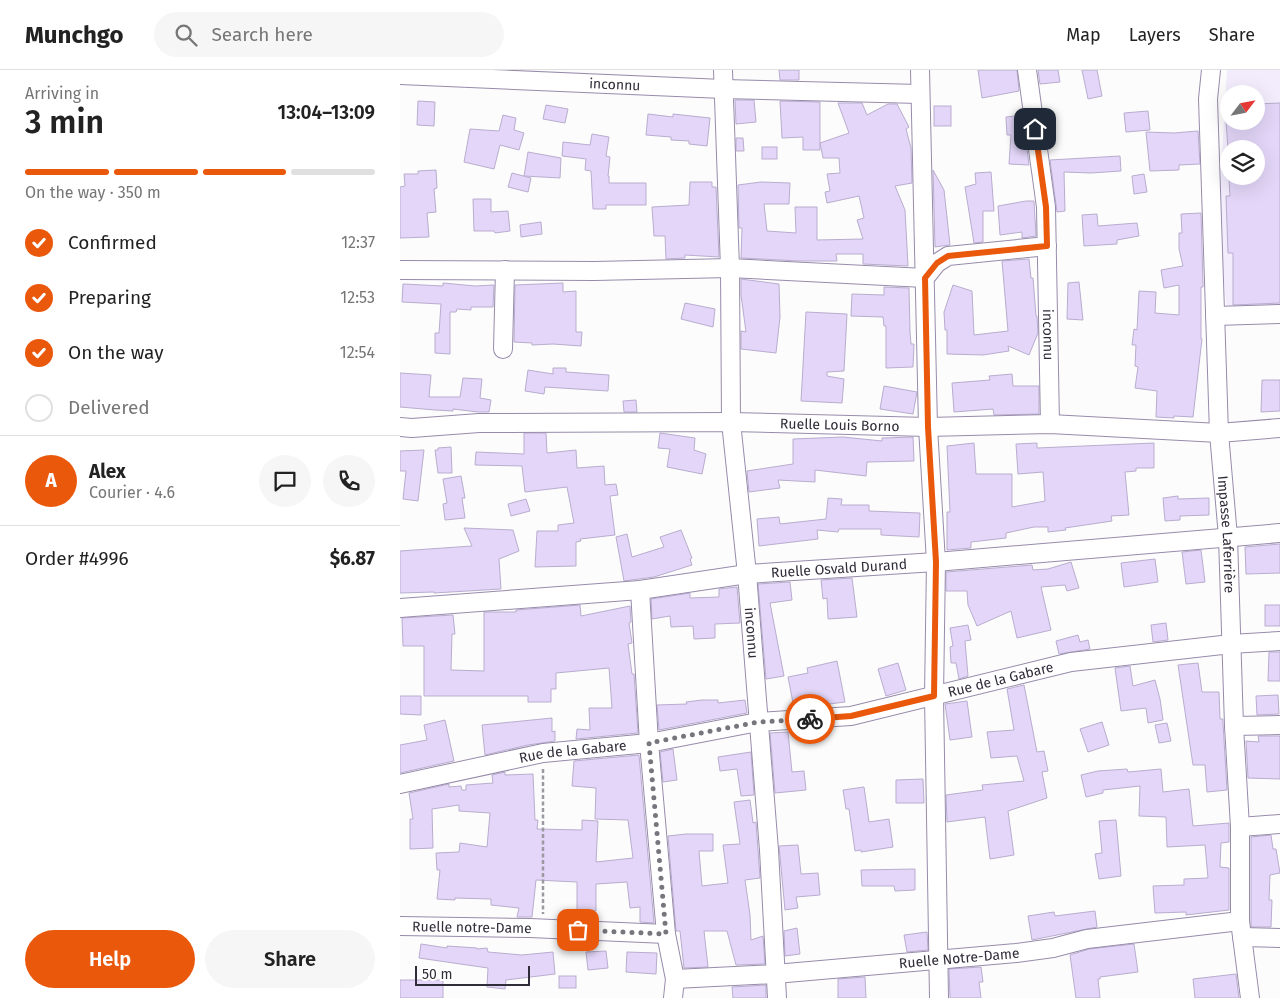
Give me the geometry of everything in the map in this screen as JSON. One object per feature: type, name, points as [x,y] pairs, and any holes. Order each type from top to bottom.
[{"type":"street","name":"inconnu","points":[[723,70],[722,89],[730,268],[731,422],[747,574],[769,850],[777,998]]},
{"type":"street","points":[[920,70],[928,427],[936,562],[934,696],[939,998]]},
{"type":"street","name":"inconnu","points":[[1027,70],[1046,207],[1050,424]]},
{"type":"street","name":"Impasse Laferrière","points":[[1212,70],[1208,99],[1219,433],[1228,537],[1234,726],[1240,827],[1241,929],[1250,998]]},
{"type":"street","name":"inconnu","points":[[400,75],[478,74],[722,89],[920,94]]},
{"type":"street","points":[[925,278],[937,263],[948,256],[1047,246]]},
{"type":"street","points":[[400,270],[594,271],[730,268],[925,278]]},
{"type":"street","points":[[503,349],[505,270]]},
{"type":"street","points":[[1215,316],[1280,314]]},
{"type":"street","name":"Ruelle Louis Borno","points":[[400,427],[412,428],[479,423],[731,422],[928,427],[1050,424],[1219,433],[1280,428]]},
{"type":"street","name":"Ruelle Osvald Durand","points":[[400,608],[640,590],[747,574],[936,562],[1280,533]]},
{"type":"street","points":[[640,590],[649,743],[666,934],[675,979],[673,998]]},
{"type":"street","name":"Rue de la Gabare","points":[[400,784],[542,753],[649,743],[758,722],[851,716],[1071,662],[1231,644],[1280,641]]},
{"type":"street","points":[[1234,726],[1280,725]]},
{"type":"street","points":[[1240,827],[1280,824]]},
{"type":"street","name":"Ruelle notre-Dame","points":[[400,926],[543,928],[666,934]]},
{"type":"street","name":"Ruelle Notre-Dame","points":[[675,979],[775,974],[1016,954],[1053,948],[1087,939],[1241,929],[1280,938]]},
{"type":"path","points":[[542,753],[543,928]]},
{"type":"shaded area","points":[[1227,70],[1280,70],[1280,310],[1227,311],[1220,241],[1221,185],[1265,185],[1265,140],[1223,140],[1223,130],[1265,130],[1265,85],[1226,85]]},
{"type":"building","points":[[779,70],[799,70],[799,80],[780,80]]},
{"type":"building","points":[[978,70],[1017,70],[1019,91],[982,98]]},
{"type":"building","points":[[1038,70],[1058,70],[1060,82],[1040,84]]},
{"type":"building","points":[[1082,70],[1097,70],[1102,96],[1088,99]]},
{"type":"building","points":[[735,100],[754,100],[756,122],[736,124]]},
{"type":"building","points":[[418,101],[435,102],[434,126],[417,125]]},
{"type":"building","points":[[780,101],[820,102],[820,150],[803,150],[803,137],[782,138]]},
{"type":"building","points":[[838,103],[862,103],[867,115],[888,104],[897,104],[909,127],[906,129],[911,148],[912,183],[895,186],[905,210],[908,266],[863,264],[863,254],[836,254],[837,261],[741,258],[742,228],[739,228],[738,185],[761,182],[790,183],[789,204],[764,204],[767,231],[796,233],[795,207],[817,207],[817,240],[863,239],[857,220],[864,218],[859,196],[827,203],[825,192],[830,191],[827,174],[840,173],[839,158],[823,158],[820,143],[849,133]]},
{"type":"building","points":[[1280,103],[1280,303],[1233,305],[1233,253],[1228,253],[1226,196],[1230,196],[1229,185],[1265,185],[1265,140],[1227,140],[1227,130],[1265,130],[1265,104]]},
{"type":"building","points":[[546,105],[568,109],[565,123],[543,119]]},
{"type":"building","points":[[934,106],[951,106],[951,126],[934,126]]},
{"type":"building","points":[[1148,111],[1150,130],[1126,132],[1124,113]]},
{"type":"building","points":[[648,114],[673,117],[673,114],[710,118],[707,146],[689,144],[689,141],[671,140],[671,137],[646,135]]},
{"type":"building","points":[[503,115],[516,118],[514,130],[524,133],[519,150],[500,145],[494,169],[464,162],[470,129],[499,131]]},
{"type":"building","points":[[1023,115],[1029,165],[1009,164],[1011,135],[1007,135],[1006,117]]},
{"type":"building","points":[[1198,131],[1200,164],[1179,165],[1179,170],[1150,171],[1146,132],[1174,133]]},
{"type":"building","points":[[592,134],[609,137],[606,156],[610,157],[609,183],[646,183],[646,205],[606,205],[606,209],[593,209],[591,171],[585,170],[586,159],[562,156],[563,142],[590,145]]},
{"type":"building","points":[[736,138],[743,138],[744,151],[736,151]]},
{"type":"building","points":[[762,147],[777,147],[777,159],[762,159]]},
{"type":"building","points":[[528,152],[561,158],[560,178],[524,176]]},
{"type":"building","points":[[1120,156],[1121,171],[1064,172],[1065,211],[1057,212],[1050,160]]},
{"type":"building","points":[[436,170],[437,188],[434,189],[436,212],[427,213],[429,237],[400,238],[400,187],[405,186],[404,174],[418,174],[418,171]]},
{"type":"building","points":[[933,170],[944,190],[950,245],[935,247]]},
{"type":"building","points":[[991,172],[994,211],[983,211],[983,242],[974,243],[965,187],[976,184],[975,173]]},
{"type":"building","points":[[512,173],[531,178],[528,192],[508,187]]},
{"type":"building","points":[[1144,174],[1147,192],[1134,194],[1132,176]]},
{"type":"building","points":[[690,182],[712,182],[712,187],[716,187],[719,257],[685,255],[685,258],[666,259],[665,236],[654,236],[652,207],[689,205]]},
{"type":"building","points":[[473,199],[491,199],[491,212],[508,211],[510,231],[495,233],[494,231],[474,231]]},
{"type":"building","points":[[1034,201],[1036,236],[1022,238],[1022,232],[1000,235],[998,206]]},
{"type":"building","points":[[1201,213],[1202,339],[1193,417],[1156,417],[1157,391],[1135,388],[1138,367],[1135,366],[1136,345],[1132,345],[1134,329],[1137,330],[1139,291],[1156,292],[1155,313],[1179,315],[1179,285],[1164,288],[1161,270],[1183,266],[1179,249],[1179,233],[1182,233],[1181,214]]},
{"type":"building","points":[[1097,214],[1098,226],[1137,223],[1139,236],[1117,240],[1117,244],[1084,246],[1082,215]]},
{"type":"building","points":[[541,222],[542,234],[521,237],[520,225]]},
{"type":"building","points":[[1029,259],[1031,278],[1033,278],[1038,333],[1029,355],[1008,346],[1009,351],[983,355],[947,354],[947,330],[945,330],[944,312],[953,285],[972,291],[974,335],[1008,331],[1002,261]]},
{"type":"building","points":[[741,279],[779,284],[780,317],[776,353],[741,349],[741,331],[746,332],[741,295]]},
{"type":"building","points":[[1079,282],[1083,320],[1067,319],[1068,283]]},
{"type":"building","points":[[443,283],[475,286],[494,285],[493,307],[471,307],[471,310],[457,309],[456,312],[450,312],[450,354],[435,353],[435,333],[439,333],[441,304],[402,302],[403,284],[443,286]]},
{"type":"building","points":[[563,283],[563,292],[576,291],[576,332],[582,332],[581,346],[532,345],[532,343],[514,342],[515,285]]},
{"type":"building","points":[[884,287],[909,288],[911,344],[914,344],[913,367],[886,368],[886,326],[884,326],[883,317],[851,316],[852,294],[884,295]]},
{"type":"building","points":[[685,303],[715,309],[713,327],[681,319]]},
{"type":"building","points":[[806,312],[847,314],[844,371],[827,372],[827,376],[844,379],[842,403],[801,401]]},
{"type":"building","points":[[553,368],[566,368],[566,372],[609,375],[608,391],[545,387],[544,394],[525,391],[528,370],[553,374]]},
{"type":"building","points":[[400,373],[431,375],[429,397],[460,397],[463,378],[482,379],[480,398],[491,400],[489,412],[400,407]]},
{"type":"building","points":[[1012,374],[1013,386],[1039,386],[1039,414],[994,415],[993,409],[954,412],[952,383],[990,380],[989,376]]},
{"type":"building","points":[[1262,380],[1280,380],[1280,411],[1261,412]]},
{"type":"building","points":[[884,386],[917,392],[913,414],[880,409]]},
{"type":"building","points":[[636,400],[637,412],[624,412],[623,401]]},
{"type":"building","points":[[524,433],[546,433],[547,453],[576,450],[577,468],[604,466],[605,485],[616,484],[618,495],[610,496],[615,535],[580,539],[581,541],[576,542],[576,566],[535,567],[537,531],[558,531],[558,525],[574,523],[567,487],[525,492],[522,466],[475,465],[476,452],[524,454]]},
{"type":"building","points":[[660,433],[695,438],[694,450],[706,454],[702,474],[667,467],[670,449],[658,448]]},
{"type":"building","points":[[843,437],[882,441],[882,438],[913,437],[914,461],[867,462],[866,476],[815,470],[815,482],[778,480],[780,488],[749,492],[747,471],[793,464],[793,439]]},
{"type":"building","points":[[974,443],[976,474],[1012,474],[1012,507],[1045,501],[1043,472],[1018,474],[1016,444],[1037,443],[1037,448],[1154,443],[1154,468],[1136,468],[1136,471],[1125,472],[1129,515],[1111,516],[1112,521],[1065,528],[1066,530],[1048,532],[1048,527],[1034,527],[1006,533],[1006,538],[971,542],[971,548],[947,550],[947,512],[950,512],[947,446]]},
{"type":"building","points":[[451,447],[452,473],[438,473],[435,450]]},
{"type":"building","points":[[424,450],[418,501],[403,499],[406,471],[400,471],[400,451]]},
{"type":"building","points":[[461,476],[465,498],[462,498],[465,518],[445,520],[443,504],[447,503],[443,479]]},
{"type":"building","points":[[1178,496],[1178,499],[1209,498],[1209,515],[1180,516],[1180,520],[1165,521],[1163,498]]},
{"type":"building","points":[[828,498],[842,499],[841,505],[869,505],[869,511],[920,513],[919,537],[881,535],[881,529],[839,529],[838,532],[817,530],[818,539],[759,546],[757,519],[779,517],[780,524],[826,519]]},
{"type":"building","points":[[526,499],[530,511],[511,516],[508,504]]},
{"type":"building","points":[[464,528],[513,530],[519,551],[499,559],[501,589],[400,593],[400,551],[472,546]]},
{"type":"building","points":[[681,530],[692,558],[690,559],[692,565],[654,577],[624,581],[616,537],[627,534],[632,557],[664,547],[660,537]]},
{"type":"building","points":[[1280,544],[1280,573],[1246,574],[1245,547]]},
{"type":"building","points":[[1201,550],[1205,582],[1186,584],[1182,552]]},
{"type":"building","points":[[1155,559],[1158,582],[1124,587],[1121,563]]},
{"type":"building","points":[[1071,562],[1079,588],[1067,591],[1065,585],[1041,587],[1051,630],[1017,638],[1011,611],[977,626],[968,605],[967,591],[946,591],[946,572],[1032,565],[1033,570],[1048,569]]},
{"type":"building","points":[[852,578],[857,617],[828,619],[827,598],[823,599],[821,580]]},
{"type":"building","points":[[790,582],[792,600],[770,603],[784,676],[766,679],[758,584]]},
{"type":"building","points":[[737,587],[740,623],[715,624],[715,638],[694,639],[693,626],[671,627],[670,616],[652,619],[651,599],[690,593],[690,598],[719,597],[719,589]]},
{"type":"building","points":[[580,605],[581,616],[630,606],[631,622],[629,623],[632,643],[628,644],[632,674],[634,674],[638,733],[576,739],[577,729],[590,730],[589,708],[612,708],[609,668],[556,673],[556,689],[551,689],[551,702],[528,702],[528,696],[424,696],[424,646],[403,646],[402,618],[453,615],[455,634],[452,634],[451,670],[484,671],[484,612],[516,612],[516,610]]},
{"type":"building","points":[[1265,605],[1280,605],[1280,626],[1265,626]]},
{"type":"building","points":[[1166,623],[1168,640],[1153,642],[1151,625]]},
{"type":"building","points":[[968,625],[971,640],[965,641],[968,676],[959,679],[956,663],[951,663],[950,647],[953,646],[950,628]]},
{"type":"building","points":[[1078,635],[1080,642],[1088,640],[1090,649],[1059,654],[1056,641]]},
{"type":"building","points":[[1269,652],[1280,652],[1280,681],[1268,681]]},
{"type":"building","points":[[837,661],[845,702],[814,706],[813,700],[793,703],[788,677],[808,673],[807,668]]},
{"type":"building","points":[[898,663],[906,690],[886,696],[878,669]]},
{"type":"building","points":[[1198,663],[1202,692],[1219,692],[1220,719],[1223,719],[1227,790],[1207,792],[1205,765],[1193,765],[1178,665]]},
{"type":"building","points":[[1130,666],[1133,686],[1155,680],[1163,720],[1148,723],[1146,708],[1121,711],[1115,668]]},
{"type":"building","points":[[1024,685],[1037,752],[1044,751],[1048,771],[1042,772],[1047,798],[1008,811],[1014,855],[990,859],[985,817],[947,822],[946,795],[983,790],[982,785],[1024,781],[1017,756],[991,758],[987,732],[1014,730],[1007,689]]},
{"type":"building","points":[[1278,695],[1279,714],[1257,715],[1256,696]]},
{"type":"building","points":[[400,696],[421,696],[421,715],[400,714]]},
{"type":"building","points":[[718,700],[718,703],[745,700],[747,713],[659,730],[657,705],[687,704],[686,702]]},
{"type":"building","points":[[967,701],[972,737],[950,740],[945,704]]},
{"type":"building","points":[[552,718],[552,732],[555,731],[555,741],[485,755],[482,725]]},
{"type":"building","points":[[445,720],[454,761],[400,773],[400,745],[427,740],[424,725]]},
{"type":"building","points":[[1102,722],[1109,745],[1088,752],[1080,729]]},
{"type":"building","points":[[1167,723],[1171,741],[1159,743],[1155,725]]},
{"type":"building","points":[[788,732],[792,772],[804,771],[806,790],[775,793],[770,733]]},
{"type":"building","points":[[1258,736],[1280,736],[1280,779],[1248,778],[1246,741],[1259,742]]},
{"type":"building","points":[[673,749],[677,780],[663,782],[660,752]]},
{"type":"building","points":[[751,752],[754,795],[741,796],[737,769],[720,771],[718,757]]},
{"type":"building","points":[[639,755],[654,923],[640,922],[640,907],[630,908],[627,882],[596,884],[596,911],[577,911],[577,882],[536,880],[532,917],[517,917],[519,908],[491,905],[491,899],[437,899],[440,870],[437,870],[436,853],[459,852],[460,843],[487,847],[490,813],[459,811],[459,805],[432,809],[433,848],[410,849],[410,819],[413,819],[409,793],[449,784],[449,787],[461,786],[462,790],[466,790],[466,785],[493,783],[492,775],[505,772],[505,775],[533,774],[535,820],[538,820],[537,829],[582,830],[582,820],[598,821],[596,862],[633,858],[628,820],[595,819],[596,788],[572,786],[574,761]]},
{"type":"building","points":[[1127,769],[1128,772],[1161,769],[1163,792],[1189,789],[1193,826],[1229,823],[1229,842],[1221,843],[1220,867],[1229,868],[1229,910],[1186,915],[1186,912],[1155,913],[1153,886],[1184,885],[1184,879],[1208,878],[1205,845],[1167,847],[1166,817],[1139,816],[1140,786],[1103,790],[1103,793],[1086,797],[1081,775],[1098,771]]},
{"type":"building","points":[[923,779],[924,803],[896,803],[896,780]]},
{"type":"building","points":[[864,787],[869,822],[889,819],[893,847],[861,852],[861,850],[855,851],[849,809],[846,809],[843,790]]},
{"type":"building","points":[[750,800],[753,823],[756,822],[760,878],[745,880],[751,940],[763,936],[765,964],[736,965],[727,931],[704,931],[708,967],[684,968],[680,931],[676,931],[668,836],[713,834],[713,851],[699,851],[702,886],[728,883],[723,845],[740,844],[734,802]]},
{"type":"building","points":[[1116,820],[1121,876],[1099,879],[1095,854],[1102,853],[1099,821]]},
{"type":"building","points":[[1271,835],[1273,849],[1276,849],[1280,873],[1270,875],[1269,900],[1272,900],[1271,927],[1251,927],[1251,837]]},
{"type":"building","points":[[798,845],[801,874],[818,873],[820,895],[796,897],[798,908],[785,910],[779,846]]},
{"type":"building","points":[[915,869],[915,890],[895,891],[894,886],[862,886],[861,870]]},
{"type":"building","points":[[1095,911],[1097,927],[1032,940],[1028,916],[1054,912],[1055,916]]},
{"type":"building","points":[[797,928],[800,954],[785,956],[784,931]]},
{"type":"building","points":[[927,932],[928,950],[907,952],[904,935]]},
{"type":"building","points":[[421,944],[447,948],[447,946],[487,948],[488,952],[522,955],[553,952],[555,974],[506,980],[505,989],[487,987],[488,968],[419,958]]},
{"type":"building","points":[[1134,944],[1138,972],[1100,977],[1098,979],[1100,998],[1076,998],[1070,955],[1089,949]]},
{"type":"building","points":[[606,951],[608,968],[588,970],[586,952]]},
{"type":"building","points":[[627,952],[657,953],[656,974],[626,972]]},
{"type":"building","points":[[981,967],[983,982],[979,982],[981,998],[950,998],[949,969]]},
{"type":"building","points":[[1236,974],[1239,998],[1195,998],[1193,979]]},
{"type":"building","points":[[559,976],[576,976],[576,988],[559,988]]},
{"type":"building","points":[[865,977],[866,998],[838,998],[838,979]]},
{"type":"building","points":[[400,980],[443,980],[443,998],[400,998]]},
{"type":"building","points":[[766,985],[766,998],[733,998],[732,987]]},
{"type":"way so far","points":[[578,930],[666,934],[649,743],[758,722],[810,719]]},
{"type":"route","points":[[810,719],[851,716],[934,696],[936,562],[928,427],[925,278],[937,263],[948,256],[1047,246],[1046,207],[1035,129]]}]
